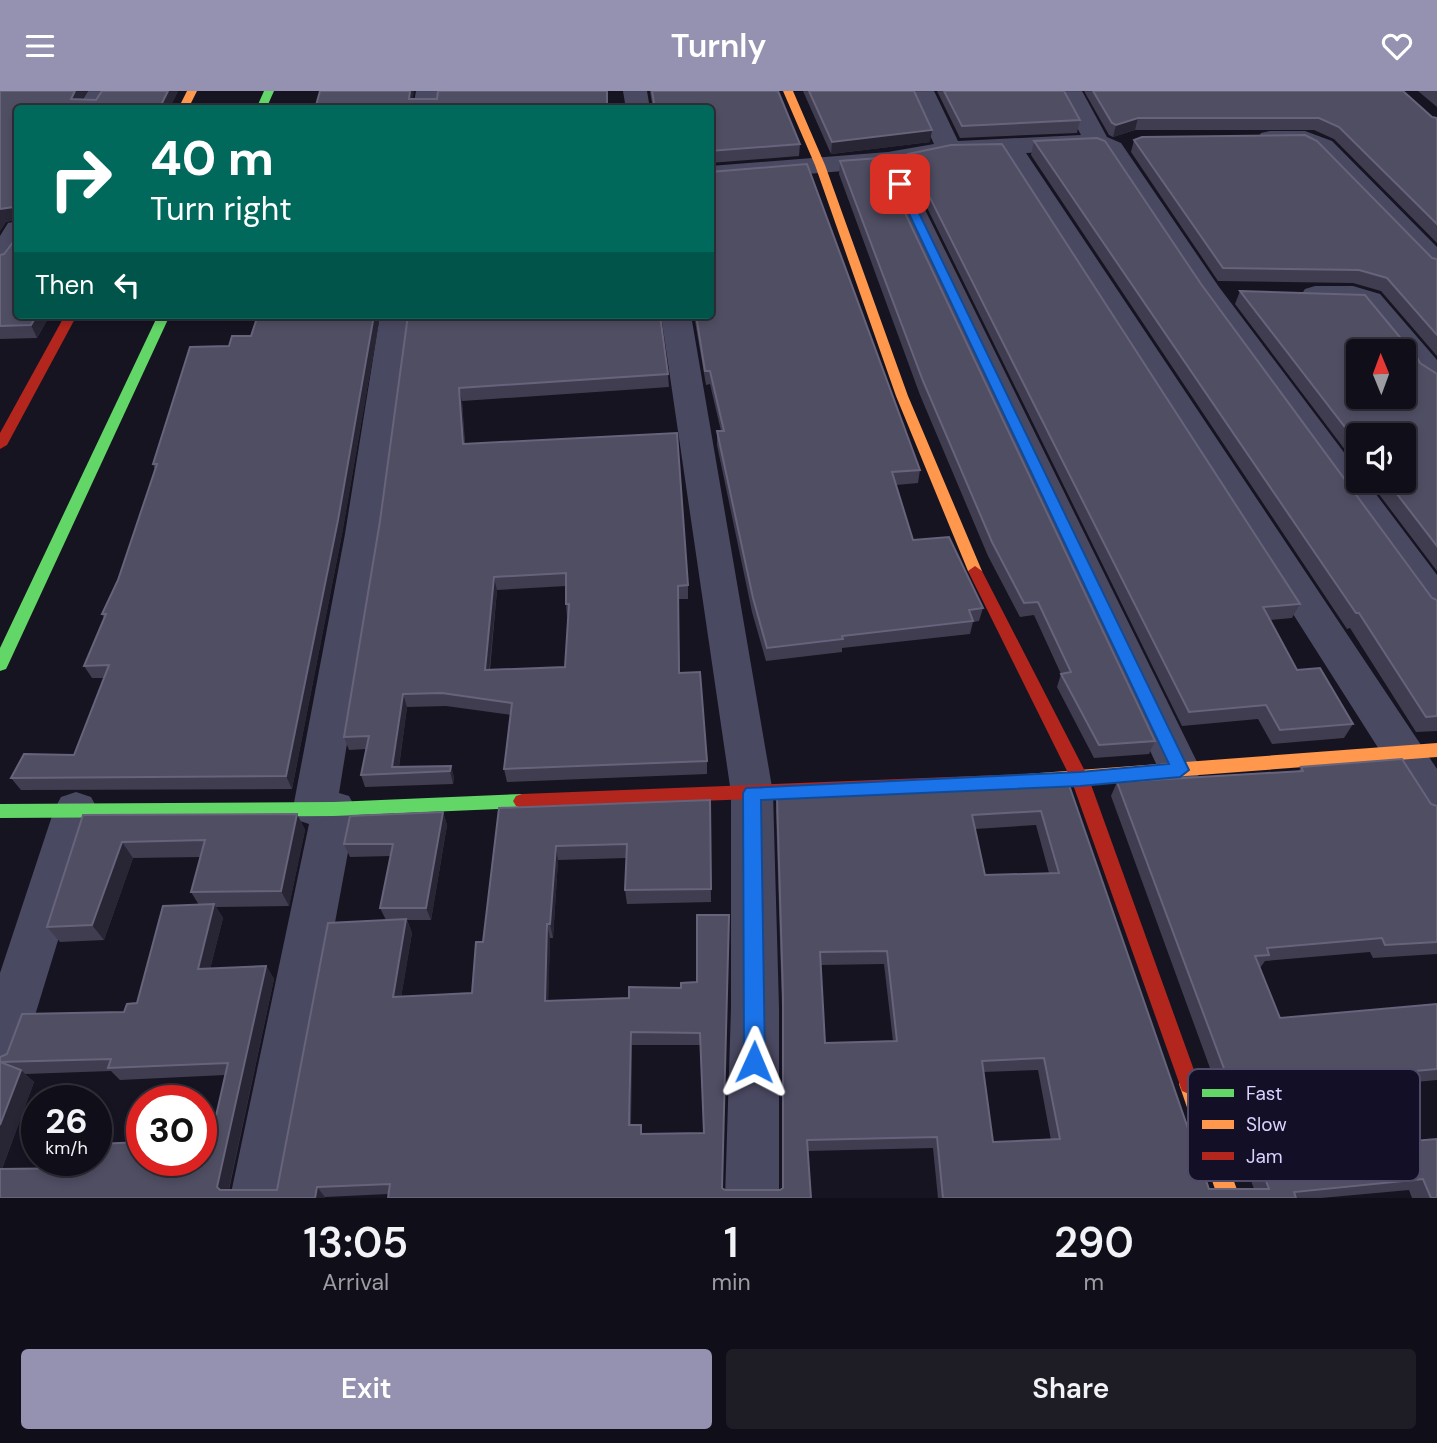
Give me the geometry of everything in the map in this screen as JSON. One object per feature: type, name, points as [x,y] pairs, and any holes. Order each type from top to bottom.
[{"type":"street","points":[[788,91],[820,165],[902,395],[968,557],[1080,779],[1188,1083]]},
{"type":"street","points":[[922,91],[949,149]]},
{"type":"street","points":[[1070,91],[1115,143],[1208,292],[1437,602]]},
{"type":"street","points":[[1243,138],[1305,138],[1323,146],[1437,263]]},
{"type":"street","points":[[714,174],[888,160],[949,149],[1115,143]]},
{"type":"street","points":[[1010,148],[1419,751],[1437,804]]},
{"type":"street","points":[[888,160],[1180,770]]},
{"type":"street","points":[[0,258],[14,235]]},
{"type":"street","points":[[1208,292],[1249,293]]},
{"type":"street","points":[[1289,294],[1353,295],[1370,300],[1437,379]]},
{"type":"street","points":[[0,445],[69,319]]},
{"type":"street","points":[[0,665],[162,319]]},
{"type":"street","points":[[257,1198],[325,808],[394,319]]},
{"type":"street","points":[[677,319],[752,793],[755,1008],[752,1198]]},
{"type":"street","points":[[0,811],[325,808],[752,793],[1080,779],[1419,751]]},
{"type":"street","points":[[0,1048],[76,810]]},
{"type":"street","points":[[1223,1181],[1229,1198]]},
{"type":"building","points":[[0,91],[75,91],[71,99],[96,100],[102,91],[168,91],[161,105],[14,105],[14,207],[0,209]]},
{"type":"building","points":[[320,91],[410,91],[409,99],[437,99],[438,91],[607,91],[607,105],[316,105]]},
{"type":"building","points":[[652,91],[778,91],[800,144],[714,151],[714,105],[654,105]]},
{"type":"building","points":[[809,91],[914,91],[932,130],[832,142]]},
{"type":"building","points":[[944,91],[1064,91],[1080,120],[962,126]]},
{"type":"building","points":[[1093,91],[1403,91],[1432,117],[1437,118],[1437,224],[1339,127],[1319,118],[1138,118],[1116,125],[1112,123]]},
{"type":"building","points":[[1305,135],[1317,141],[1432,258],[1437,259],[1437,335],[1387,278],[1359,270],[1223,268],[1134,140],[1142,137]]},
{"type":"building","points":[[1097,138],[1105,141],[1201,284],[1346,481],[1346,493],[1355,493],[1432,598],[1437,600],[1437,716],[1426,717],[1359,613],[1356,613],[1034,141]]},
{"type":"building","points":[[1002,144],[1300,604],[1263,607],[1297,670],[1320,668],[1353,724],[1280,730],[1266,705],[1189,712],[908,154],[951,145]]},
{"type":"building","points":[[879,158],[1155,741],[1099,745],[1061,674],[1071,672],[1038,602],[1024,603],[992,542],[923,381],[840,161]]},
{"type":"building","points":[[807,164],[920,470],[892,472],[913,540],[949,537],[983,608],[969,610],[973,621],[842,636],[843,639],[767,648],[753,598],[717,431],[724,431],[710,371],[705,371],[697,319],[714,319],[714,172]]},
{"type":"building","points":[[14,241],[14,319],[35,319],[31,325],[0,326],[0,255],[4,254]]},
{"type":"building","points":[[1240,291],[1365,295],[1401,339],[1346,339],[1346,409],[1416,409],[1416,356],[1420,363],[1437,374],[1437,546],[1396,493],[1416,493],[1416,423],[1346,423],[1346,428]]},
{"type":"building","points":[[257,319],[373,319],[338,520],[286,776],[11,778],[24,754],[74,755],[109,665],[84,666],[106,614],[102,614],[118,580],[157,464],[153,464],[190,347],[229,346],[232,336],[251,336]]},
{"type":"building","points":[[407,319],[661,319],[668,374],[459,388],[463,444],[677,433],[688,585],[678,586],[679,673],[700,672],[707,761],[504,769],[512,703],[442,693],[403,694],[392,767],[451,766],[450,771],[361,775],[369,736],[344,737],[380,521]],"holes":[[[566,573],[566,604],[569,604],[565,667],[485,670],[494,577]]]},
{"type":"building","points":[[1402,759],[1431,804],[1437,806],[1437,942],[1385,945],[1382,938],[1267,948],[1269,955],[1255,956],[1280,1018],[1437,1004],[1437,1069],[1224,1069],[1117,782],[1303,771],[1301,767]]},
{"type":"building","points":[[1069,785],[1188,1128],[1188,1181],[1206,1181],[1209,1189],[1269,1189],[1266,1181],[1403,1181],[1294,1192],[1296,1198],[943,1198],[937,1137],[807,1140],[811,1198],[388,1198],[390,1184],[317,1187],[315,1198],[0,1198],[0,1169],[21,1169],[21,1176],[112,1176],[112,1143],[126,1143],[126,1176],[217,1176],[217,1112],[228,1063],[108,1068],[111,1059],[0,1062],[0,1057],[7,1054],[22,1014],[124,1012],[127,1004],[137,1003],[163,906],[214,904],[198,969],[266,966],[217,1187],[220,1190],[277,1190],[328,923],[406,919],[393,997],[472,993],[476,942],[483,942],[499,808],[710,800],[711,889],[625,890],[627,844],[556,846],[550,924],[547,924],[545,1001],[629,998],[629,987],[681,988],[681,983],[697,982],[697,915],[729,915],[722,1188],[780,1190],[783,1188],[783,995],[777,797]],"holes":[[[1041,811],[1059,873],[985,875],[972,815]],[[887,951],[897,1041],[825,1043],[820,952]],[[631,1032],[700,1033],[704,1133],[641,1134],[641,1125],[629,1125]],[[1044,1058],[1060,1139],[993,1142],[982,1061]]]},
{"type":"building","points":[[443,812],[426,908],[380,908],[393,844],[344,844],[350,816]]},
{"type":"building","points":[[297,814],[281,891],[191,892],[205,840],[122,842],[92,925],[47,927],[83,815]]},
{"type":"building","points":[[0,1062],[21,1070],[0,1125]]},
{"type":"building","points":[[1437,1139],[1437,1198],[1431,1198],[1423,1179],[1420,1179],[1420,1140]]},
{"type":"traffic: fast","points":[[263,105],[269,91]]},
{"type":"traffic: fast","points":[[0,665],[162,319]]},
{"type":"traffic: fast","points":[[0,811],[334,809],[522,801]]},
{"type":"traffic: slow","points":[[185,105],[192,91]]},
{"type":"traffic: slow","points":[[788,91],[820,165],[902,396],[975,571]]},
{"type":"traffic: slow","points":[[1026,781],[1437,750]]},
{"type":"traffic: slow","points":[[1223,1181],[1229,1198]]},
{"type":"traffic: jam","points":[[0,445],[69,319]]},
{"type":"traffic: jam","points":[[975,571],[1080,779],[1188,1081]]},
{"type":"traffic: jam","points":[[522,801],[1026,781]]},
{"type":"route","points":[[754,1062],[752,793],[1080,779],[1180,770],[900,184]]}]
